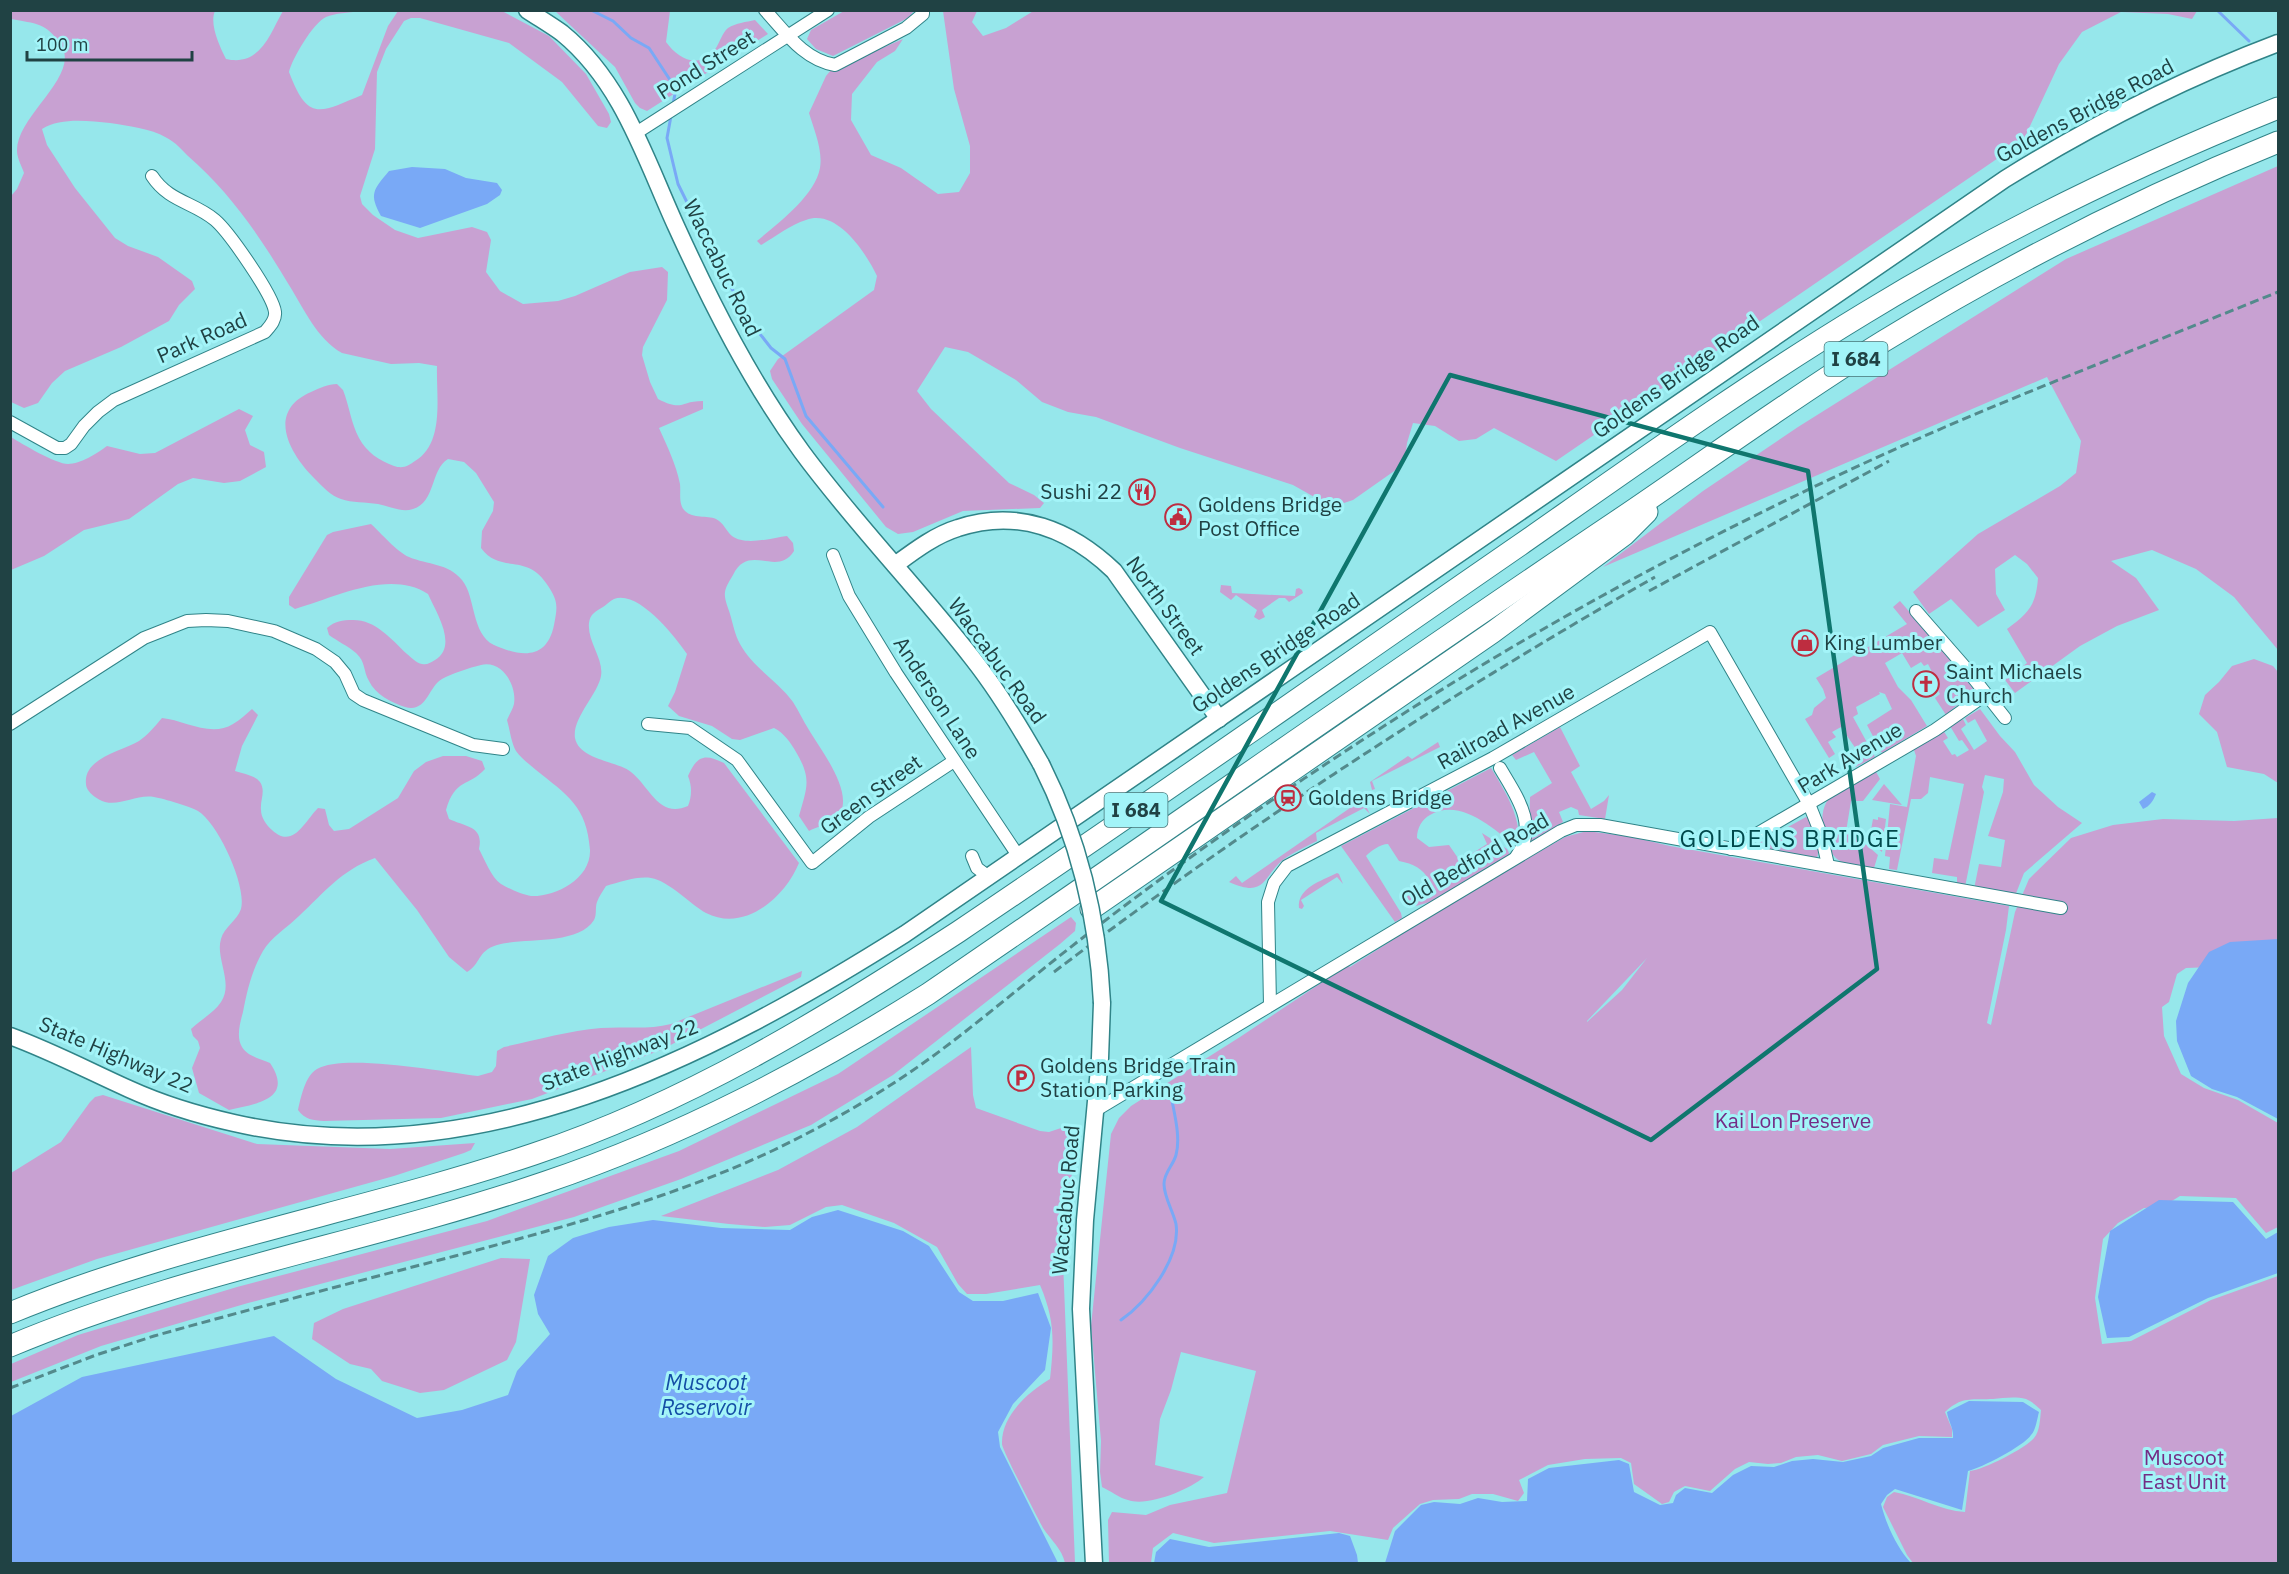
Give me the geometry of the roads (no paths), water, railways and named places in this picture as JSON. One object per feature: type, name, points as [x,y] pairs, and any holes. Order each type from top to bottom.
[{"type":"highway","name":"I 684","points":[[10,1313],[162,1261],[421,1189],[536,1154],[647,1110],[754,1057],[848,1003],[968,925],[1561,516],[1815,344],[1962,257],[2059,207],[2185,147],[2278,108]]},
{"type":"highway","name":"I 684","points":[[10,1346],[85,1317],[159,1293],[546,1183],[660,1139],[825,1058],[928,994],[1834,373],[1977,287],[2145,200],[2278,142]]},
{"type":"highway","points":[[1091,909],[1533,603],[1624,535],[1681,478]]},
{"type":"main road","name":"Waccabuc Road","points":[[527,10],[561,33],[585,55],[608,84],[636,133],[696,268],[759,390],[802,453],[952,633],[992,685],[1041,764],[1065,815],[1076,846],[1091,909],[1102,1002],[1096,1110],[1085,1220],[1081,1309],[1094,1563]]},
{"type":"main road","name":"Goldens Bridge Road","points":[[1120,786],[2005,179],[2069,141],[2140,104],[2278,43]]},
{"type":"main road","name":"North Street","points":[[895,565],[937,537],[956,528],[976,523],[1017,522],[1063,533],[1098,556],[1114,571],[1219,719]]},
{"type":"main road","name":"State Highway 22","points":[[10,1036],[165,1103],[234,1123],[269,1130],[314,1135],[370,1136],[404,1135],[476,1126],[545,1109],[614,1086],[726,1036],[841,974],[905,934],[1120,786]]},
{"type":"street","points":[[765,10],[806,54],[823,63],[835,65],[906,28],[922,14],[923,10]]},
{"type":"street","name":"Pond Street","points":[[636,133],[828,10]]},
{"type":"street","name":"Park Road","points":[[10,422],[57,448],[65,448],[98,412],[114,400],[265,332],[272,324],[275,313],[270,300],[238,246],[227,232],[214,219],[168,195],[152,176]]},
{"type":"street","name":"Anderson Lane","points":[[833,555],[849,596],[910,696],[1019,856]]},
{"type":"street","points":[[1916,611],[2005,718]]},
{"type":"street","points":[[10,724],[144,638],[187,621],[228,621],[274,631],[316,649],[335,662],[345,674],[354,694],[363,700],[473,745],[503,749]]},
{"type":"street","name":"Railroad Avenue","points":[[1270,1005],[1268,902],[1274,883],[1287,866],[1493,758],[1710,632],[1809,804]]},
{"type":"street","name":"Park Avenue","points":[[1731,849],[1935,730],[1985,695]]},
{"type":"street","name":"Green Street","points":[[648,724],[690,728],[736,760],[812,863],[869,817],[954,761]]},
{"type":"street","points":[[1500,768],[1525,817],[1527,832],[1525,846],[1514,860]]},
{"type":"street","points":[[1809,804],[1821,834],[1828,865]]},
{"type":"street","name":"Old Bedford Road","points":[[1096,1110],[1326,973],[1403,924],[1561,831],[1576,825],[1600,825],[2061,908]]},
{"type":"street","points":[[972,856],[977,868],[989,877]]},
{"type":"water","points":[[412,167],[445,169],[466,178],[497,183],[502,190],[500,195],[487,204],[420,228],[381,216],[374,197],[379,183],[389,171]]},
{"type":"water","points":[[2152,792],[2156,794],[2154,799],[2143,809],[2139,802]]},
{"type":"water","points":[[2278,939],[2278,1119],[2237,1097],[2212,1089],[2191,1076],[2177,1041],[2176,1021],[2188,983],[2209,952],[2230,942]]},
{"type":"water","points":[[2159,1200],[2233,1202],[2266,1239],[2278,1232],[2278,1273],[2208,1298],[2129,1337],[2107,1338],[2098,1297],[2110,1231]]},
{"type":"water","name":"Muscoot Reservoir","points":[[838,1210],[903,1231],[929,1246],[959,1292],[973,1301],[1003,1301],[1038,1293],[1051,1328],[1045,1370],[1013,1404],[998,1432],[1000,1447],[1058,1563],[11,1563],[11,1416],[82,1377],[274,1336],[336,1379],[417,1418],[462,1410],[508,1395],[517,1371],[550,1334],[538,1314],[534,1295],[548,1256],[573,1238],[609,1227],[653,1220],[721,1228],[790,1230],[812,1217]]},
{"type":"water","points":[[1969,1401],[2023,1402],[2039,1412],[2033,1433],[2020,1445],[1968,1471],[1962,1510],[1895,1489],[1887,1495],[1881,1504],[1886,1520],[1897,1543],[1911,1563],[1385,1563],[1395,1531],[1421,1505],[1434,1502],[1460,1504],[1478,1498],[1502,1502],[1527,1501],[1528,1479],[1549,1468],[1619,1460],[1629,1464],[1634,1492],[1660,1505],[1673,1503],[1676,1495],[1685,1488],[1712,1493],[1733,1475],[1751,1466],[1774,1467],[1792,1461],[1813,1459],[1843,1462],[1871,1456],[1883,1448],[1919,1438],[1953,1438],[1947,1412]]},
{"type":"water","points":[[1339,1533],[1350,1536],[1358,1563],[1154,1563],[1156,1552],[1170,1539],[1209,1547]]},
{"type":"waterway","points":[[569,10],[577,10]]},
{"type":"waterway","points":[[591,10],[613,21],[631,38],[649,48],[676,89],[673,104]]},
{"type":"waterway","points":[[2217,10],[2249,41]]},
{"type":"waterway","points":[[671,116],[667,138],[678,184],[705,239],[749,320],[771,348],[785,359],[806,416],[883,507]]},
{"type":"waterway","points":[[1121,1320],[1151,1291],[1168,1265],[1173,1251],[1176,1224],[1165,1194],[1164,1184],[1165,1176],[1175,1159],[1178,1141],[1171,1095]]},
{"type":"railway","points":[[10,1388],[96,1355],[154,1336],[496,1245],[617,1210],[696,1183],[774,1150],[853,1108],[929,1059],[1123,907],[1294,785],[1434,695],[1575,611],[1721,533],[1870,461],[2028,392],[2278,292]]},
{"type":"railway","points":[[1649,591],[1889,461]]},
{"type":"railway","points":[[1054,972],[1199,866],[1348,765],[1500,669],[1655,577]]},
{"type":"place","name":"Sushi 22","points":[[1142,492]]},
{"type":"place","name":"Goldens Bridge Post Office","points":[[1178,517]]},
{"type":"place","name":"King Lumber","points":[[1805,643]]},
{"type":"place","name":"Saint Michaels Church","points":[[1926,684]]},
{"type":"place","name":"Goldens Bridge","points":[[1288,798]]},
{"type":"place","name":"Goldens Bridge Train Station Parking","points":[[1021,1078]]},
{"type":"district","name":"GOLDENS BRIDGE","points":[[1790,839]]},
{"type":"park label","name":"Kai Lon Preserve","points":[[1793,1121]]},
{"type":"park label","name":"Muscoot East Unit","points":[[2184,1470]]}]
